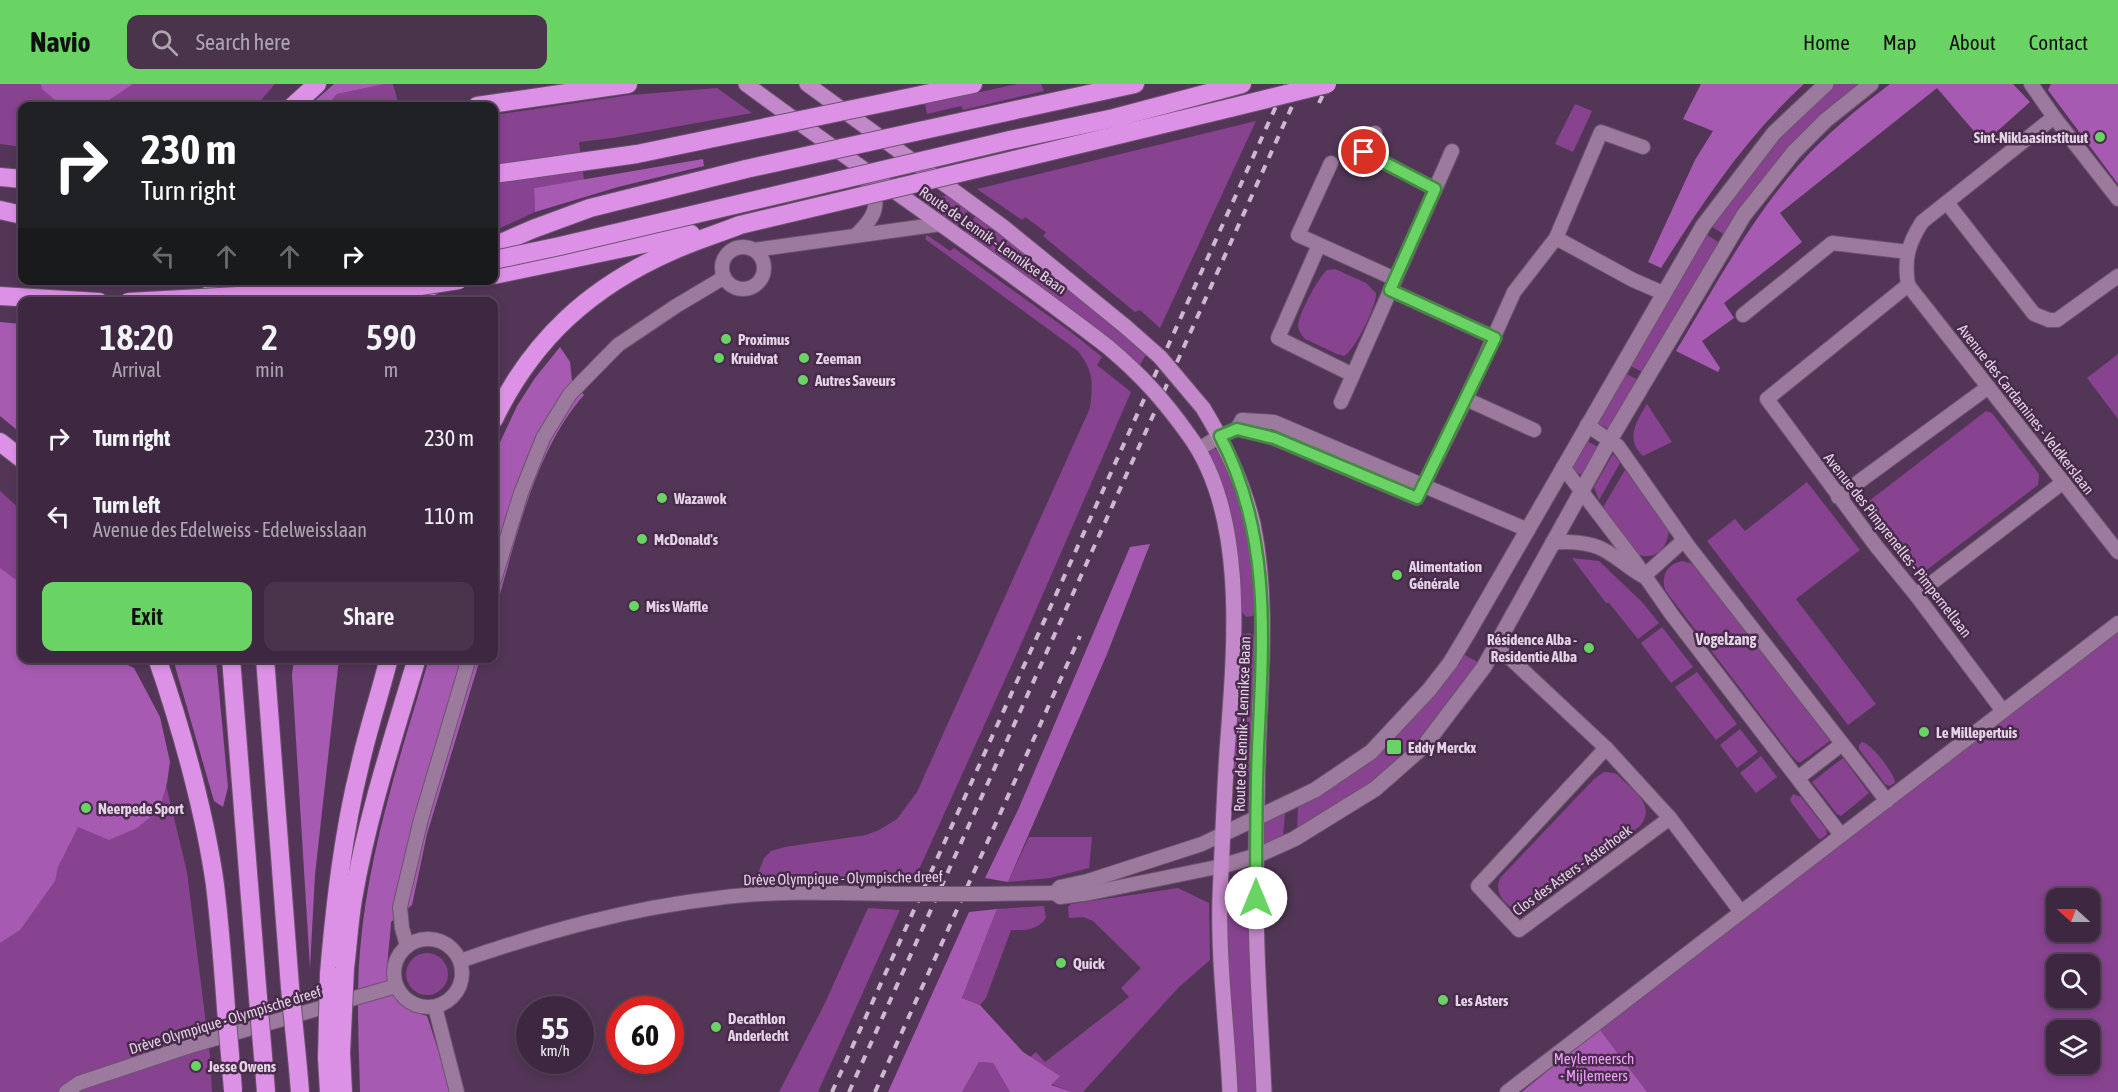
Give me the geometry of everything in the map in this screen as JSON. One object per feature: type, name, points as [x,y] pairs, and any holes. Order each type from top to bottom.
[{"type":"highway","points":[[297,102],[317,84]]},
{"type":"highway","points":[[498,103],[628,84]]},
{"type":"highway","points":[[498,173],[637,154],[973,84]]},
{"type":"highway","points":[[498,244],[590,208],[746,170],[1135,84]]},
{"type":"highway","points":[[498,259],[1114,118],[1241,84]]},
{"type":"highway","points":[[498,274],[740,225],[1327,84]]},
{"type":"highway","points":[[0,177],[18,179]]},
{"type":"highway","points":[[0,210],[18,214]]},
{"type":"highway","points":[[498,412],[532,355],[569,315],[614,281],[673,250],[740,225]]},
{"type":"highway","points":[[250,285],[270,297]]},
{"type":"highway","points":[[239,297],[330,291],[361,285]]},
{"type":"highway","points":[[330,291],[362,295],[427,285]]},
{"type":"highway","points":[[417,297],[433,285]]},
{"type":"highway","points":[[0,296],[18,297]]},
{"type":"highway","points":[[0,442],[18,456]]},
{"type":"highway","points":[[159,663],[185,751],[206,834],[216,893],[233,1091]]},
{"type":"highway","points":[[231,663],[265,1086]]},
{"type":"highway","points":[[265,663],[300,1092]]},
{"type":"highway","points":[[329,1092],[334,1056],[337,971],[333,929],[352,801],[388,663]]},
{"type":"highway","points":[[337,971],[364,843],[383,770],[415,663]]},
{"type":"highway","points":[[334,1056],[343,1092]]},
{"type":"main road","name":"Route de Lennik - Lennikse Baan","points":[[746,84],[855,164],[1035,290],[1108,347],[1141,375],[1172,411],[1199,449],[1227,527],[1233,623],[1220,910],[1230,1092]]},
{"type":"main road","name":"Route de Lennik - Lennikse Baan","points":[[807,84],[1002,226],[1160,357],[1203,408],[1234,465],[1252,524],[1260,572],[1264,624],[1256,856],[1264,1092]]},
{"type":"street","points":[[1223,834],[1315,790],[1371,752],[1429,690],[1450,663],[1703,226],[1774,133],[1826,84]]},
{"type":"street","points":[[1222,866],[1256,856],[1294,839],[1375,789],[1424,746],[1472,686],[1495,648],[1610,440],[1744,215],[1794,152],[1826,120],[1871,84]]},
{"type":"street","points":[[2031,84],[2118,199]]},
{"type":"street","points":[[1908,285],[1906,270],[1911,238],[1922,222],[1948,204],[2054,117]]},
{"type":"street","points":[[1199,449],[1237,429],[1274,438],[1417,498],[1495,338],[1514,291],[1556,238],[1601,132],[1643,147]]},
{"type":"street","points":[[1375,134],[1364,152],[1435,189]]},
{"type":"street","points":[[1341,402],[1452,151]]},
{"type":"street","points":[[1331,163],[1298,235],[1495,338]]},
{"type":"street","points":[[855,164],[873,189],[876,202],[867,225],[856,235]]},
{"type":"street","points":[[1948,204],[2034,314],[2049,320],[2056,320],[2118,276]]},
{"type":"street","points":[[754,250],[764,265],[758,284],[749,289],[739,290],[728,285],[723,278],[721,267],[725,256],[732,250],[744,247],[754,250],[941,224]]},
{"type":"street","points":[[1556,238],[1633,280],[1663,293]]},
{"type":"street","points":[[1743,315],[1832,243],[1908,252]]},
{"type":"street","points":[[1319,245],[1278,338],[1353,375]]},
{"type":"street","points":[[498,567],[520,493],[543,438],[570,394],[618,345],[723,278]]},
{"type":"street","name":"Avenue des Cardamines - Veldkerslaan","points":[[1908,285],[2118,552]]},
{"type":"street","name":"Avenue des Pimprenelles - Pimpernellaan","points":[[1908,285],[1767,399],[1838,497],[1916,595],[2003,711]]},
{"type":"street","points":[[1838,497],[1988,388]]},
{"type":"street","points":[[1466,399],[1534,430]]},
{"type":"street","points":[[1237,429],[1242,420],[1274,422],[1528,530]]},
{"type":"street","points":[[1587,425],[1618,446],[1684,540],[1887,801]]},
{"type":"street","points":[[1563,467],[1672,615],[1841,835]]},
{"type":"street","points":[[1916,595],[2062,483]]},
{"type":"street","points":[[1644,576],[1684,540]]},
{"type":"street","points":[[1552,543],[1566,541],[1602,549],[1631,570],[1644,576]]},
{"type":"street","points":[[1508,1092],[2118,623]]},
{"type":"street","points":[[1495,648],[1512,660],[1606,748],[1670,818],[1741,912]]},
{"type":"street","points":[[407,946],[402,928],[400,906],[421,819],[468,663]]},
{"type":"street","points":[[1798,778],[1842,744]]},
{"type":"street","name":"Clos des Asters - Asterhoek","points":[[1606,748],[1478,886],[1519,930],[1670,818]]},
{"type":"street","name":"Drève Olympique - Olympische dreef","points":[[1055,893],[1060,887],[1202,844],[1223,834]]},
{"type":"street","name":"Drève Olympique - Olympische dreef","points":[[460,961],[518,941],[604,917],[716,898],[778,893],[1055,893],[1060,897],[1222,866]]},
{"type":"street","points":[[436,940],[451,948],[460,961],[462,972],[455,994],[446,1002],[435,1007],[423,1007],[411,1003],[402,996],[396,986],[394,974],[396,962],[407,946],[416,941],[436,940]]},
{"type":"street","name":"Drève Olympique - Olympische dreef","points":[[66,1092],[79,1083],[180,1049],[396,986]]},
{"type":"street","points":[[435,1007],[457,1092]]},
{"type":"green space","points":[[0,84],[275,84],[259,102],[18,102],[18,146],[0,144]]},
{"type":"green space","points":[[41,84],[133,84],[106,102],[57,102],[42,89]]},
{"type":"green space","points":[[334,84],[385,84],[337,94],[330,102],[314,102]]},
{"type":"green space","points":[[393,84],[398,102],[330,102],[337,94]]},
{"type":"green space","points":[[1017,84],[1041,84],[1044,91],[963,110],[961,106],[927,114],[925,104]]},
{"type":"green space","points":[[1701,84],[1804,84],[1763,126],[1726,171],[1661,268],[1648,262],[1695,160],[1713,131],[1683,119]]},
{"type":"green space","points":[[1832,84],[1861,84],[1725,235],[1709,225],[1771,143]]},
{"type":"green space","points":[[1890,84],[2013,84],[2030,102],[1984,143],[1937,88],[1780,213],[1802,242],[1724,303],[1734,318],[1702,341],[1720,368],[1718,372],[1676,351],[1733,256],[1780,188],[1830,133]]},
{"type":"green space","name":"Sint-Niklaasinstituut","points":[[2051,84],[2118,84],[2118,184],[2048,90]]},
{"type":"green space","points":[[717,88],[752,113],[579,142],[584,180],[534,188],[535,212],[498,229],[498,114],[630,95]]},
{"type":"green space","points":[[1575,104],[1592,111],[1573,152],[1555,144]]},
{"type":"green space","points":[[1256,121],[1160,328],[1140,310],[1135,312],[1043,236],[1046,232],[1025,217],[1022,220],[977,189]]},
{"type":"green space","points":[[703,159],[704,166],[618,187],[535,212],[534,188]]},
{"type":"green space","points":[[949,195],[969,209],[956,228],[919,202]]},
{"type":"green space","points":[[977,214],[1148,351],[1139,367],[963,233]]},
{"type":"green space","points":[[1704,233],[1720,243],[1644,373],[1627,364]]},
{"type":"green space","points":[[927,235],[950,251],[954,248],[1071,332],[1102,357],[1097,365],[1131,392],[1022,642],[916,876],[820,879],[768,877],[760,874],[759,871],[764,858],[771,851],[866,835],[879,830],[897,819],[917,792],[1090,408],[1092,392],[1090,372],[1078,351],[925,239]]},
{"type":"green space","points":[[1335,269],[1366,283],[1376,293],[1373,307],[1364,327],[1354,345],[1344,356],[1305,339],[1298,326],[1305,305],[1319,280],[1327,270]]},
{"type":"green space","points":[[0,322],[18,324],[18,431],[0,416]]},
{"type":"green space","points":[[560,347],[570,362],[572,381],[584,395],[552,443],[539,470],[528,499],[498,601],[498,446],[517,406],[535,378]]},
{"type":"green space","points":[[2118,354],[2118,419],[2087,378]]},
{"type":"green space","points":[[1622,372],[1641,381],[1609,429],[1597,423]]},
{"type":"green space","points":[[1647,404],[1672,442],[1643,456],[1634,443],[1633,437],[1636,424]]},
{"type":"green space","points":[[1986,411],[1992,413],[2039,474],[2038,485],[1924,572],[1915,570],[1870,512],[1869,501]]},
{"type":"green space","points":[[1585,440],[1600,448],[1583,476],[1569,468]]},
{"type":"green space","points":[[1213,449],[1219,449],[1240,502],[1249,538],[1254,567],[1256,612],[1253,616],[1246,617],[1239,608],[1206,459]]},
{"type":"green space","points":[[1613,454],[1620,463],[1599,500],[1594,487]]},
{"type":"green space","points":[[1625,470],[1669,530],[1663,548],[1649,556],[1636,554],[1602,509]]},
{"type":"green space","points":[[1807,482],[1860,550],[1796,599],[1876,704],[1848,725],[1707,541],[1735,519],[1745,531]]},
{"type":"green space","name":"Neerpede Sport","points":[[0,491],[18,507],[18,663],[122,663],[156,743],[187,872],[210,1056],[212,1092],[0,1092]]},
{"type":"green space","points":[[1150,544],[1107,654],[1008,882],[985,878],[1018,810],[1130,547]]},
{"type":"green space","points":[[1572,558],[1599,561],[1642,602],[1659,623],[1638,639],[1609,603],[1606,603]]},
{"type":"green space","points":[[1682,561],[1697,567],[1830,741],[1801,762],[1791,755],[1665,590],[1666,571],[1672,565]]},
{"type":"green space","points":[[0,568],[18,581],[18,663],[123,663],[134,668],[160,717],[170,762],[159,810],[137,828],[109,840],[78,827],[58,867],[55,881],[20,930],[0,943]]},
{"type":"green space","points":[[2118,626],[2118,1092],[1522,1092],[1599,1029]]},
{"type":"green space","points":[[1662,627],[1693,667],[1671,683],[1641,643]]},
{"type":"green space","points":[[1249,633],[1255,636],[1258,643],[1250,771],[1233,776],[1239,641],[1243,634]]},
{"type":"green space","points":[[1461,653],[1481,664],[1428,733],[1376,781],[1297,831],[1298,806],[1333,786]]},
{"type":"green space","points":[[174,663],[216,663],[228,787],[223,807],[214,801]]},
{"type":"green space","points":[[294,663],[339,663],[315,875],[310,968],[292,675]]},
{"type":"green space","points":[[428,663],[479,663],[427,834],[412,905],[391,922],[388,966],[388,979],[399,1000],[410,1009],[427,1016],[450,1092],[360,1092],[358,986],[364,914],[378,840]]},
{"type":"green space","points":[[1697,672],[1737,724],[1716,740],[1675,687]]},
{"type":"green space","points":[[1740,729],[1758,752],[1737,768],[1720,745]]},
{"type":"green space","points":[[1862,742],[1882,760],[1895,783],[1889,786],[1885,784],[1859,749]]},
{"type":"green space","points":[[1761,756],[1777,777],[1756,793],[1740,773]]},
{"type":"green space","points":[[1843,758],[1869,793],[1841,816],[1812,782]]},
{"type":"green space","points":[[1604,772],[1615,773],[1619,776],[1645,805],[1645,818],[1640,826],[1533,907],[1524,912],[1507,904],[1498,889],[1501,877],[1594,779]]},
{"type":"green space","points":[[1793,794],[1801,797],[1826,829],[1827,834],[1821,839],[1791,802]]},
{"type":"green space","points":[[1285,813],[1283,838],[1265,844],[1263,842],[1264,823]]},
{"type":"green space","points":[[1029,837],[1092,837],[1089,868],[1050,878],[1008,882]]},
{"type":"green space","points":[[1178,888],[1209,903],[1210,960],[1179,987],[1083,1092],[1072,1092],[1051,1084],[1059,1076],[1030,1057],[1036,1052],[1045,1062],[1129,997],[1121,988],[1141,968],[1093,921],[1083,917],[1069,918],[1068,907],[1071,904]]},
{"type":"green space","points":[[1249,897],[1257,1092],[1234,1092],[1226,901]]},
{"type":"green space","points":[[1044,906],[1046,918],[1034,928],[1011,930],[986,998],[980,1005],[962,998],[997,909]]},
{"type":"green space","points":[[868,908],[900,910],[818,1092],[779,1092],[824,1005]]},
{"type":"green space","points":[[997,909],[962,998],[980,1005],[1023,1052],[1060,1076],[1051,1085],[1072,1092],[1010,1092],[993,1063],[979,1062],[962,1092],[888,1092],[969,912]]},
{"type":"green space","points":[[427,953],[442,959],[448,974],[442,989],[427,995],[412,989],[406,974],[412,959]]},
{"type":"green space","name":"Meylemeersch - Mijlemeers","points":[[1599,1029],[1647,1092],[1522,1092]]},
{"type":"green space","points":[[979,1062],[993,1063],[1010,1092],[962,1092]]},
{"type":"railway","points":[[832,1092],[1286,84]]},
{"type":"railway","points":[[849,1092],[1302,84]]},
{"type":"railway","points":[[1319,103],[1328,84]]},
{"type":"railway","points":[[875,1092],[1080,636]]},
{"type":"place","name":"Sint-Niklaasinstituut","points":[[2100,137]]},
{"type":"place","name":"Proximus","points":[[726,339]]},
{"type":"place","name":"Kruidvat","points":[[719,358]]},
{"type":"place","name":"Zeeman","points":[[804,358]]},
{"type":"place","name":"Autres Saveurs","points":[[803,380]]},
{"type":"place","name":"Wazawok","points":[[662,498]]},
{"type":"place","name":"McDonald's","points":[[642,539]]},
{"type":"place","name":"Alimentation Générale","points":[[1397,575]]},
{"type":"place","name":"Miss Waffle","points":[[634,606]]},
{"type":"place","name":"Résidence Alba - Residentie Alba","points":[[1589,648]]},
{"type":"place","name":"Le Millepertuis","points":[[1924,732]]},
{"type":"place","name":"Eddy Merckx","points":[[1394,747]]},
{"type":"place","name":"Neerpede Sport","points":[[86,808]]},
{"type":"place","name":"Quick","points":[[1061,963]]},
{"type":"place","name":"Les Asters","points":[[1443,1000]]},
{"type":"place","name":"Decathlon Anderlecht","points":[[716,1027]]},
{"type":"place","name":"Jesse Owens","points":[[196,1066]]},
{"type":"district","name":"Vogelzang","points":[[1726,639]]},
{"type":"route","points":[[1256,898],[1257,773],[1264,624],[1260,572],[1252,524],[1241,484],[1220,436],[1237,429],[1274,438],[1417,498],[1495,338],[1390,290],[1435,189],[1364,152]]}]
